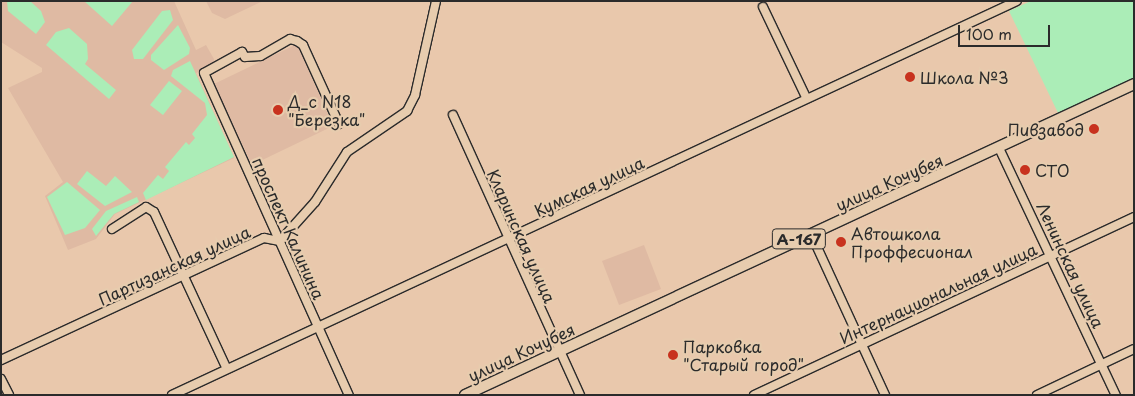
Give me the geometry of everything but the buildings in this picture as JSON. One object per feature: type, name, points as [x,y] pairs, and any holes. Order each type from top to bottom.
[{"type":"main road","name":"улица Кочубея","points":[[464,395],[1134,84]]},
{"type":"street","points":[[280,241],[315,202],[347,152],[407,111],[415,95],[436,1]]},
{"type":"street","name":"Кумская улица","points":[[172,395],[1017,1]]},
{"type":"street","points":[[763,7],[806,98]]},
{"type":"street","name":"проспект Калинина","points":[[339,124],[303,45],[290,39],[260,56],[244,57],[242,52],[204,73],[349,395]]},
{"type":"street","name":"Кларинская улица","points":[[453,115],[580,395]]},
{"type":"street","name":"Ленинская улица","points":[[999,148],[1116,395]]},
{"type":"street","points":[[112,229],[146,207],[154,212],[227,369]]},
{"type":"street","name":"Интернациональная улица","points":[[754,395],[1134,217]]},
{"type":"street","points":[[811,234],[885,395]]},
{"type":"street","name":"Партизанская улица","points":[[1,360],[264,238],[280,241]]},
{"type":"street","points":[[1037,395],[1134,349]]},
{"type":"street","points":[[1,379],[9,395]]},
{"type":"shaded area","points":[[1,1],[174,1],[196,50],[206,45],[214,59],[213,64],[196,73],[234,158],[115,214],[96,239],[68,250],[45,196],[63,182],[8,88],[42,72],[42,68],[1,42]]},
{"type":"shaded area","points":[[206,1],[263,1],[225,19],[212,13]]},
{"type":"shaded area","points":[[297,44],[333,126],[252,165],[214,84]]},
{"type":"shaded area","points":[[644,245],[661,289],[619,305],[602,261]]},
{"type":"green space","points":[[7,1],[30,1],[41,11],[45,22],[36,34],[8,11]]},
{"type":"green space","points":[[84,1],[133,1],[112,26]]},
{"type":"green space","points":[[1031,1],[1134,1],[1134,79],[1059,115],[1009,11]]},
{"type":"green space","points":[[170,10],[173,20],[143,59],[134,59],[132,50],[162,11]]},
{"type":"green space","points":[[178,25],[190,48],[189,54],[164,70],[151,60],[151,55]]},
{"type":"green space","points":[[69,28],[87,44],[88,59],[85,64],[116,90],[109,99],[46,45],[56,32]]},
{"type":"green space","points":[[190,61],[234,157],[146,200],[143,193],[158,175],[163,179],[169,171],[165,167],[186,142],[189,145],[195,138],[192,134],[207,115],[205,103],[171,76],[173,70]]},
{"type":"green space","points":[[169,81],[182,91],[163,115],[150,105]]},
{"type":"green space","points":[[87,171],[106,186],[115,176],[132,192],[105,206],[77,184]]},
{"type":"green space","points":[[67,182],[100,210],[85,228],[65,235],[47,197]]},
{"type":"green space","points":[[137,197],[139,202],[114,214],[96,236],[92,229],[106,211]]},
{"type":"place","name":"Школа №3","points":[[910,77]]},
{"type":"place","name":"Д_с N18 \"Березка\"","points":[[278,110]]},
{"type":"place","name":"Пивзавод","points":[[1094,129]]},
{"type":"place","name":"СТО","points":[[1025,170]]},
{"type":"place","name":"Автошкола Проффесионал","points":[[841,242]]},
{"type":"place","name":"Парковка \"Старый город\"","points":[[673,355]]}]
